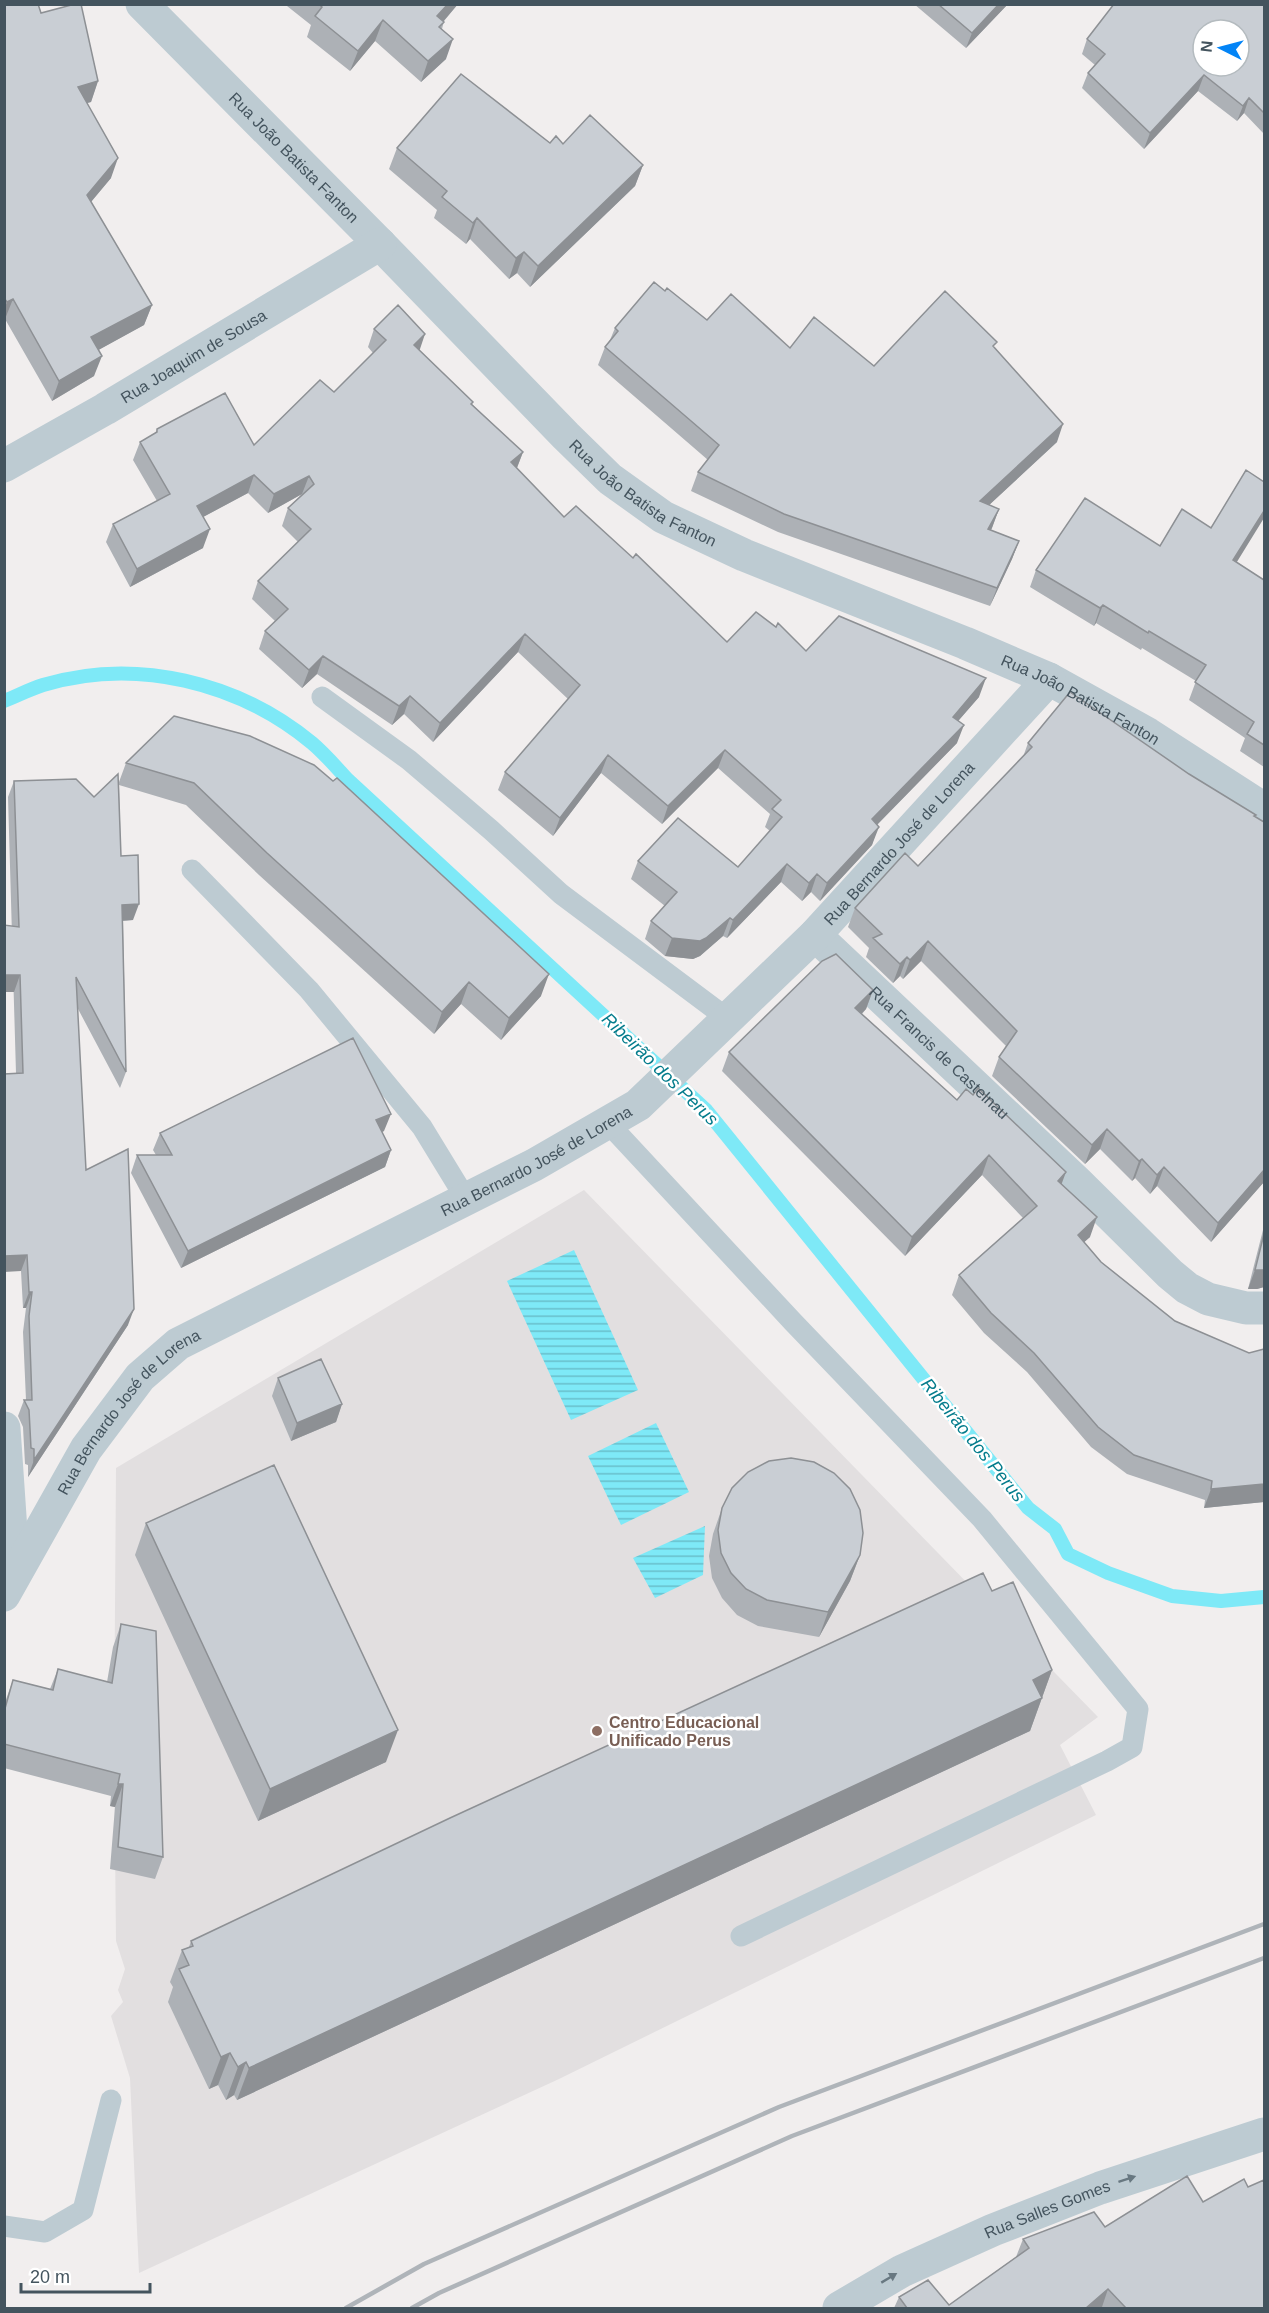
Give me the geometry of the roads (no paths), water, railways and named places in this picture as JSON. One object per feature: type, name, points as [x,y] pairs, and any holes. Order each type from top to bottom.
[{"type":"street","name":"Rua João Batista Fanton","points":[[142,4],[381,244],[610,479],[663,517],[744,555],[1049,679],[1148,734],[1264,809]]},
{"type":"street","name":"Rua Joaquim de Sousa","points":[[4,466],[105,409],[381,244]]},
{"type":"street","name":"Rua Bernardo José de Lorena","points":[[9,1585],[86,1449],[140,1377],[178,1344],[534,1165],[638,1105],[812,938],[1049,679]]},
{"type":"street","name":"Rua Francis de Castelnau","points":[[812,938],[1077,1182],[1187,1288],[1208,1299],[1246,1308],[1264,1308]]},
{"type":"street","points":[[4,1428],[9,1585]]},
{"type":"street","name":"Rua Salles Gomes","points":[[839,2308],[902,2271],[993,2230],[1100,2188],[1264,2134]]},
{"type":"lane","points":[[322,697],[409,760],[561,894],[727,1020]]},
{"type":"lane","points":[[192,870],[316,999],[422,1127],[466,1198]]},
{"type":"lane","points":[[607,1122],[793,1322],[982,1519],[1138,1709],[1132,1747],[741,1936]]},
{"type":"lane","points":[[4,2226],[45,2232],[83,2210],[111,2100]]},
{"type":"water","points":[[574,1250],[638,1390],[571,1420],[507,1281]]},
{"type":"water","points":[[656,1423],[689,1492],[621,1525],[588,1456]]},
{"type":"water","points":[[705,1526],[703,1575],[655,1598],[633,1558]]},
{"type":"waterway","name":"Ribeirão dos Perus","points":[[4,701],[33,688],[78,677],[114,674],[149,675],[219,690],[252,704],[283,722],[317,747],[347,779],[706,1110],[1028,1508],[1055,1529],[1068,1554],[1108,1573],[1172,1596],[1221,1601],[1264,1597]]},
{"type":"railway","points":[[346,2308],[424,2264],[779,2107],[1264,1924]]},
{"type":"railway","points":[[412,2308],[439,2293],[792,2136],[1264,1958]]},
{"type":"place","name":"Centro Educacional Unificado Perus","points":[[597,1731]]}]
